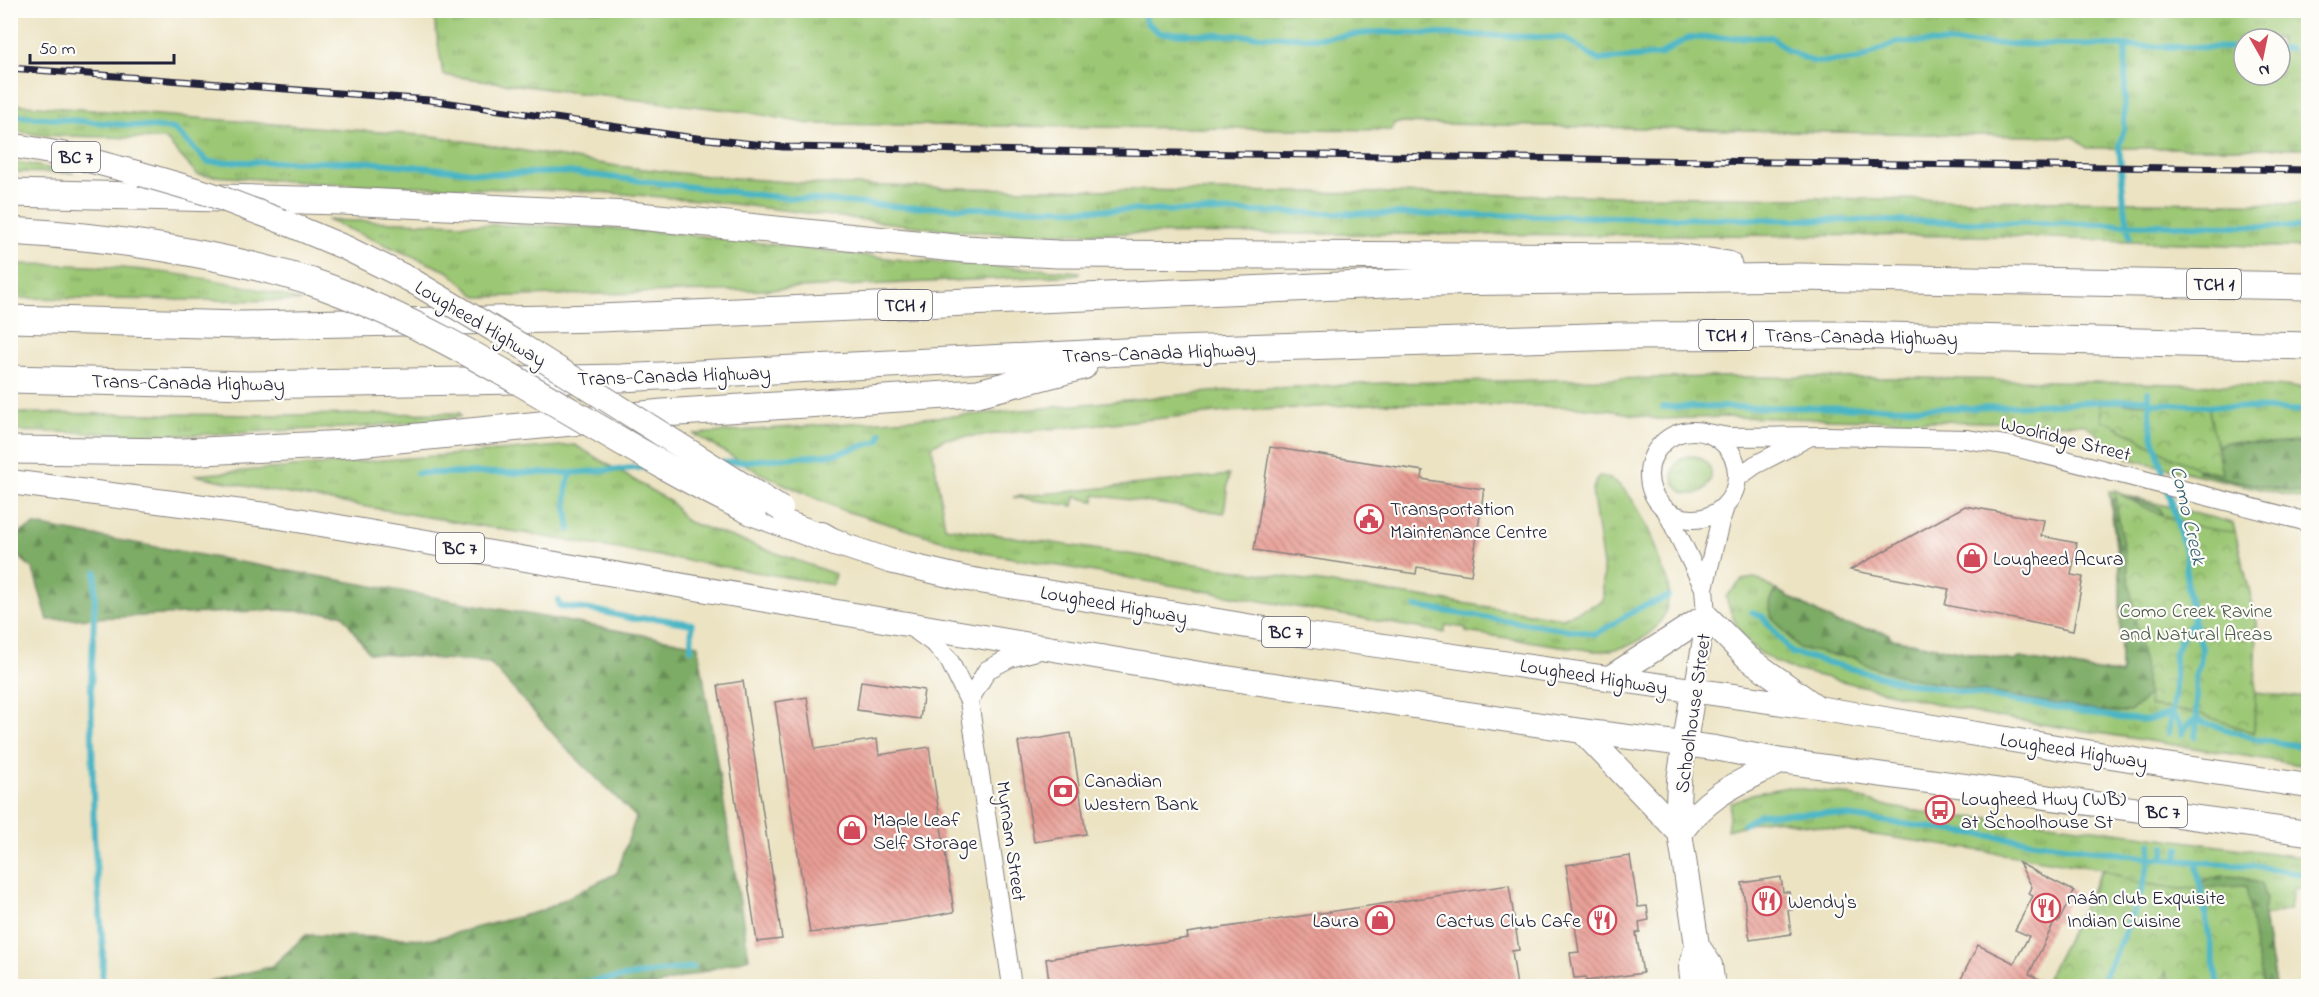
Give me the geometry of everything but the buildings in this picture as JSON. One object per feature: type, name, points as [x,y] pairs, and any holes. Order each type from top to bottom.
[{"type":"highway","points":[[10,193],[343,201],[628,215],[965,249],[1056,254],[1677,257],[1799,277]]},
{"type":"highway","points":[[10,231],[78,235],[143,244],[270,270],[312,282],[401,317],[695,483],[753,512],[839,544]]},
{"type":"highway","points":[[10,248],[127,249],[205,256]]},
{"type":"highway","name":"TCH 1","points":[[10,319],[242,325],[600,318],[1432,282],[1799,277],[2308,286]]},
{"type":"highway","name":"Trans-Canada Highway","points":[[10,379],[249,385],[621,378],[1143,351],[1623,336],[1831,335],[2308,346]]},
{"type":"highway","points":[[10,450],[183,452],[267,449],[416,438],[663,413],[978,393],[1143,351]]},
{"type":"main road","name":"Lougheed Highway","points":[[10,145],[73,156],[210,194],[346,248],[411,280],[520,345],[839,544],[890,561],[985,582],[1265,629],[1817,708],[2308,786]]},
{"type":"main road","name":"BC 7","points":[[10,482],[274,516],[1046,648],[1581,731],[2308,833]]},
{"type":"main road","points":[[1611,677],[1706,616],[1748,658],[1817,708]]},
{"type":"main road","name":"Schoolhouse Street","points":[[1693,692],[1679,780],[1680,832],[1697,945],[1691,968],[1693,987]]},
{"type":"main road","points":[[1581,731],[1680,832],[1694,814],[1716,795],[1782,761]]},
{"type":"main road","name":"Schoolhouse Street","points":[[1697,945],[1710,965],[1713,987]]},
{"type":"street","points":[[1696,431],[1707,433],[1720,440],[1730,450],[1736,464],[1737,478],[1734,492],[1726,504],[1704,518],[1691,519],[1666,510],[1653,493],[1649,468],[1654,454],[1663,443],[1675,435],[1696,431]]},
{"type":"street","name":"Woolridge Street","points":[[1707,433],[1729,437],[1848,436],[1983,441],[2022,448],[2308,522]]},
{"type":"street","name":"Woolridge Street","points":[[1737,478],[1755,465],[1808,437]]},
{"type":"street","name":"Schoolhouse Street","points":[[1693,692],[1706,616],[1704,588],[1726,504]]},
{"type":"street","name":"Schoolhouse Street","points":[[1666,510],[1704,588]]},
{"type":"street","name":"Myrnam Street","points":[[907,624],[936,645],[949,660],[969,701],[1012,987]]},
{"type":"street","points":[[969,701],[987,670],[1010,658],[1046,648]]},
{"type":"green space","points":[[433,11],[2308,11],[2308,148],[2087,148],[2074,137],[1394,123],[1392,130],[810,124],[747,112],[443,75]]},
{"type":"green space","points":[[11,104],[433,136],[617,166],[814,184],[955,188],[2308,204],[2308,248],[2000,236],[998,233],[940,229],[699,200],[598,192],[317,183],[198,175],[165,139],[40,135],[11,130]]},
{"type":"green space","points":[[11,161],[74,173],[11,172]]},
{"type":"green space","points":[[327,220],[609,228],[683,234],[903,260],[1080,272],[1079,275],[756,290],[477,297],[449,272]]},
{"type":"green space","points":[[11,264],[85,266],[158,272],[230,283],[302,301],[11,298]]},
{"type":"green space","points":[[1718,377],[1918,378],[2308,387],[2308,442],[2269,444],[2227,442],[2198,471],[2231,480],[2308,494],[2308,500],[2129,459],[2084,424],[1727,417],[1658,419],[1578,407],[1389,403],[1227,412],[944,439],[932,446],[945,527],[1563,618],[1603,601],[1603,566],[1592,490],[1599,476],[1611,479],[1622,487],[1640,512],[1667,579],[1668,599],[1665,613],[1649,634],[1624,647],[1595,651],[1466,632],[1466,628],[1446,625],[1444,633],[984,553],[842,510],[762,474],[694,434],[980,414],[1231,390],[1385,383]]},
{"type":"green space","points":[[2100,403],[2208,405],[2222,474],[2173,458],[2102,420]]},
{"type":"green space","points":[[11,413],[285,415],[460,413],[461,417],[362,427],[190,435],[11,431]]},
{"type":"green space","points":[[2227,442],[2269,444],[2308,442],[2308,494],[2231,480],[2198,471],[2199,460],[2209,450]]},
{"type":"green space","points":[[575,445],[671,502],[686,521],[835,574],[833,585],[260,489],[194,475]]},
{"type":"green space","points":[[1692,456],[1699,457],[1705,462],[1710,468],[1710,482],[1705,488],[1699,493],[1692,494],[1685,493],[1679,488],[1674,482],[1673,475],[1674,468],[1679,462],[1685,457]]},
{"type":"green space","points":[[1229,475],[1224,513],[1095,495],[1094,501],[1075,497],[1073,506],[1013,497]]},
{"type":"green space","name":"Como Creek Ravine and Natural Areas","points":[[2114,490],[2172,519],[2202,528],[2235,532],[2257,622],[2254,733],[2201,714],[2150,706]]},
{"type":"green space","points":[[2109,491],[2233,523],[2257,622],[2254,693],[2308,698],[2308,766],[1984,715],[1795,670],[1781,665],[1750,644],[1736,624],[1726,597],[1742,580],[1755,578],[1836,623],[1888,633],[1892,639],[2014,661],[2020,658],[2121,675],[2120,579]]},
{"type":"green space","points":[[2112,499],[2135,499],[2160,508],[2173,551],[2152,692],[2130,712],[2099,711],[1894,674],[1865,664],[1855,657],[1837,656],[1799,648],[1771,616],[1770,602],[1776,590],[1836,623],[1888,633],[1892,639],[2014,661],[2020,658],[2121,675],[2120,579]]},
{"type":"green space","points":[[35,525],[698,645],[749,958],[654,986],[190,986],[271,967],[306,935],[432,939],[541,911],[617,873],[636,817],[565,747],[490,663],[369,653],[342,614],[279,610],[48,620],[33,569],[11,550],[11,537]]},
{"type":"green space","points":[[1788,787],[1844,794],[1891,807],[1954,817],[2019,819],[2308,858],[2308,890],[2295,888],[2289,910],[2264,916],[2275,986],[2043,986],[2102,869],[1768,819],[1727,830],[1731,803],[1752,794]]},
{"type":"green space","points":[[2103,869],[2133,882],[2180,889],[2246,886],[2255,947],[2264,986],[2169,986],[2166,972],[2159,986],[2043,986]]},
{"type":"green space","points":[[2223,876],[2243,877],[2261,884],[2266,899],[2263,911],[2275,986],[2172,986],[2191,911],[2204,880]]},
{"type":"waterway","name":"Como Creek","points":[[1142,10],[1147,23],[1160,33],[1320,38],[1380,32],[1565,38],[1598,60],[1660,55],[1688,38],[1771,37],[1787,50],[1814,62],[1858,60],[1897,42],[2126,46],[2124,129],[2119,145],[2124,202],[2130,237]]},
{"type":"waterway","points":[[2126,46],[2232,48]]},
{"type":"waterway","points":[[10,115],[174,129],[208,162],[369,162],[494,174],[567,172],[767,196],[903,207],[2308,227]]},
{"type":"waterway","name":"Como Creek","points":[[2148,392],[2152,433],[2186,555],[2187,587],[2194,621],[2181,638],[2175,653],[2175,689],[2168,733]]},
{"type":"waterway","points":[[1663,407],[1975,408],[2149,399]]},
{"type":"waterway","points":[[2149,403],[2308,411]]},
{"type":"waterway","points":[[723,463],[836,454],[879,441],[881,433]]},
{"type":"waterway","points":[[570,530],[566,493],[572,473],[647,467]]},
{"type":"waterway","points":[[417,473],[572,473]]},
{"type":"waterway","points":[[96,572],[91,686],[94,837],[103,949],[102,986]]},
{"type":"waterway","points":[[1416,607],[1596,634],[1641,607],[1668,597]]},
{"type":"waterway","points":[[558,600],[559,606],[599,611],[634,619],[655,618],[692,624],[691,649]]},
{"type":"waterway","points":[[1752,612],[1762,616],[1792,653],[1902,682],[2120,718],[2148,720],[2172,713]]},
{"type":"waterway","points":[[2194,621],[2202,648],[2195,677],[2197,720],[2259,740],[2308,747]]},
{"type":"waterway","points":[[2172,713],[2180,724],[2182,734]]},
{"type":"waterway","points":[[2182,734],[2188,724],[2197,720]]},
{"type":"waterway","points":[[2195,737],[2197,720]]},
{"type":"waterway","points":[[1744,824],[1760,814],[1824,813],[2151,858],[2251,866],[2308,875]]},
{"type":"waterway","points":[[2100,986],[2139,898],[2151,844]]},
{"type":"waterway","points":[[2164,858],[2165,846]]},
{"type":"waterway","points":[[2177,860],[2179,848]]},
{"type":"waterway","name":"Como Creek","points":[[2196,862],[2218,986]]},
{"type":"waterway","points":[[560,986],[693,967]]},
{"type":"railway","points":[[10,68],[429,100],[688,137],[783,147],[2308,170]]},
{"type":"place","name":"Transportation Maintenance Centre","points":[[1369,519]]},
{"type":"place","name":"Lougheed Acura","points":[[1972,558]]},
{"type":"place","name":"Canadian Western Bank","points":[[1063,791]]},
{"type":"place","name":"Lougheed Hwy (WB) at Schoolhouse St","points":[[1940,810]]},
{"type":"place","name":"Maple Leaf Self Storage","points":[[852,830]]},
{"type":"place","name":"Wendy's","points":[[1767,901]]},
{"type":"place","name":"naán club Exquisite Indian Cuisine","points":[[2046,908]]},
{"type":"place","name":"Laura","points":[[1380,920]]},
{"type":"place","name":"Cactus Club Cafe","points":[[1602,920]]}]
